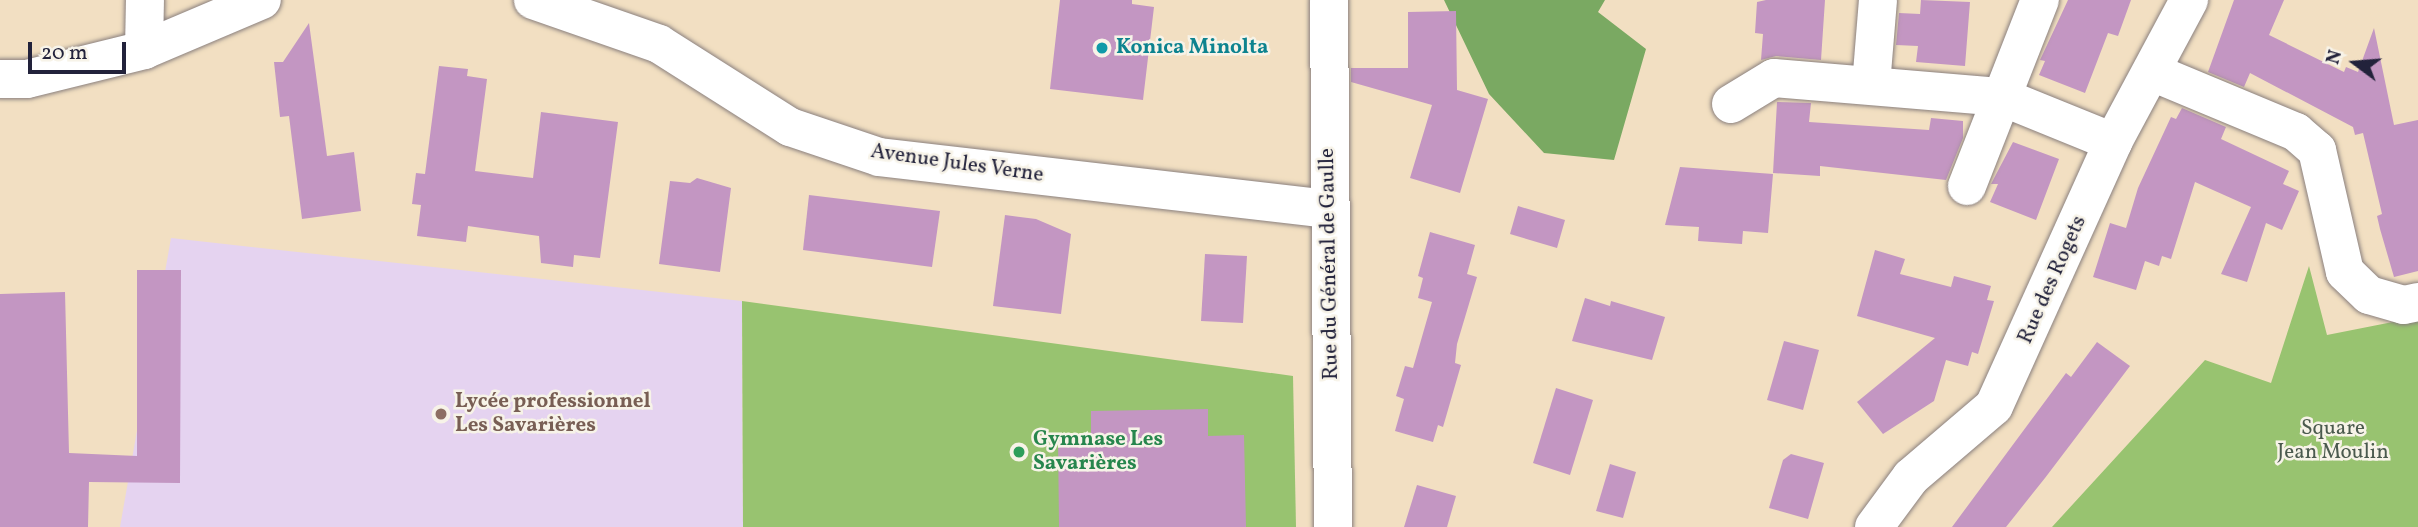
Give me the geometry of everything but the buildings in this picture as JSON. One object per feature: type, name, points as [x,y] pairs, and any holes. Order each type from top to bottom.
[{"type":"street","points":[[144,50],[145,0]]},
{"type":"street","points":[[0,79],[27,79],[144,50],[262,0]]},
{"type":"street","name":"Avenue Jules Verne","points":[[533,0],[659,44],[790,127],[879,157],[1330,209]]},
{"type":"street","name":"Rue du Général de Gaulle","points":[[1329,0],[1333,527]]},
{"type":"street","points":[[1871,85],[1878,0]]},
{"type":"street","points":[[1967,186],[2040,0]]},
{"type":"street","name":"Rue des Rogets","points":[[1874,527],[1910,477],[1994,406],[2113,142],[2189,0]]},
{"type":"street","points":[[2151,72],[2296,132],[2317,149],[2345,272],[2369,295],[2404,305],[2418,302]]},
{"type":"street","points":[[1731,104],[1774,78],[2003,97],[2113,142]]},
{"type":"shaded area","name":"Lycée professionnel Les Savarières","points":[[171,238],[742,301],[743,527],[120,527]]},
{"type":"green space","points":[[1444,0],[1605,0],[1598,12],[1646,49],[1614,160],[1544,153],[1489,94]]},
{"type":"green space","name":"Square Jean Moulin","points":[[2309,266],[2327,335],[2418,317],[2418,527],[2052,527],[2205,360],[2271,383]]},
{"type":"green space","name":"Gymnase Les Savarières","points":[[742,301],[1293,376],[1296,527],[743,527]]},
{"type":"place","name":"Konica Minolta","points":[[1102,48]]},
{"type":"place","name":"Lycée professionnel Les Savarières","points":[[441,414]]},
{"type":"place","name":"Gymnase Les Savarières","points":[[1019,452]]}]
